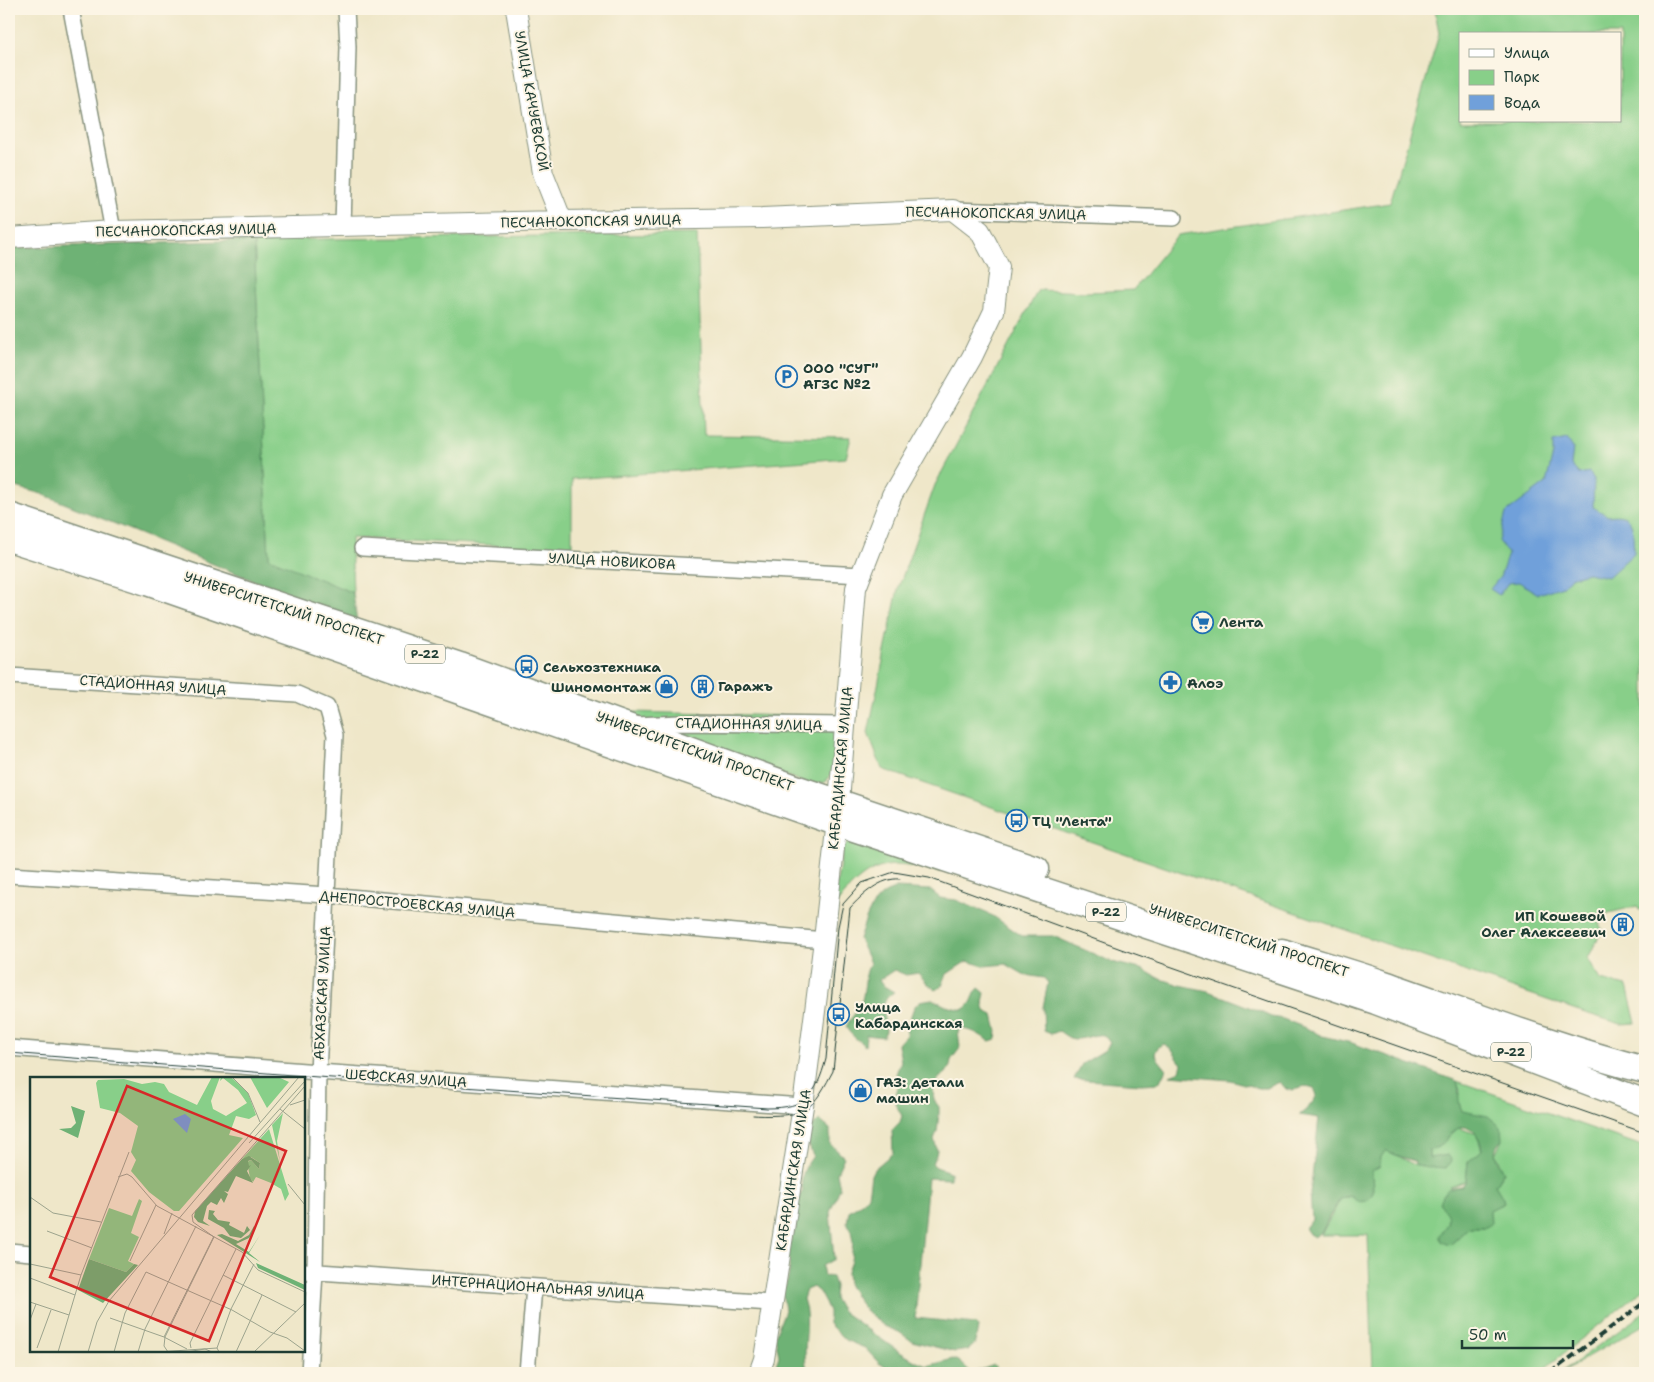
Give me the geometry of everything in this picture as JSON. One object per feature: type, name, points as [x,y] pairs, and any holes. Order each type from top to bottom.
[{"type":"highway","name":"УНИВЕРСИТЕТСКИЙ ПРОСПЕКТ","points":[[9,516],[460,666],[623,725],[837,812]]},
{"type":"highway","name":"УНИВЕРСИТЕТСКИЙ ПРОСПЕКТ","points":[[9,538],[165,588],[837,812],[1264,946],[1379,992]]},
{"type":"highway","name":"Р-22","points":[[1379,992],[1482,1019],[1645,1070]]},
{"type":"highway","name":"Р-22","points":[[1379,992],[1645,1102]]},
{"type":"street","points":[[71,9],[113,231]]},
{"type":"street","points":[[343,226],[348,47],[346,9]]},
{"type":"street","name":"УЛИЦА КАЧУЕВСКОЙ","points":[[516,9],[544,174],[562,221]]},
{"type":"street","name":"ПЕСЧАНОКОПСКАЯ УЛИЦА","points":[[9,238],[113,231],[762,218],[953,210],[1174,218]]},
{"type":"street","name":"КАБАРДИНСКАЯ УЛИЦА","points":[[760,1373],[764,1359],[803,1106],[824,940],[856,588],[892,494],[972,357],[994,311],[999,267],[980,231],[953,210]]},
{"type":"street","name":"УЛИЦА НОВИКОВА","points":[[362,548],[861,575]]},
{"type":"street","name":"СТАДИОННАЯ УЛИЦА","points":[[9,676],[297,694]]},
{"type":"street","name":"АБХАЗСКАЯ УЛИЦА","points":[[297,694],[327,707],[335,736],[309,1272],[309,1373]]},
{"type":"street","name":"СТАДИОННАЯ УЛИЦА","points":[[623,725],[680,723],[845,725]]},
{"type":"street","name":"ДНЕПРОСТРОЕВСКАЯ УЛИЦА","points":[[9,875],[327,895],[824,940]]},
{"type":"street","name":"ШЕФСКАЯ УЛИЦА","points":[[9,1048],[803,1106]]},
{"type":"street","points":[[9,1251],[30,1253]]},
{"type":"street","name":"ИНТЕРНАЦИОНАЛЬНАЯ УЛИЦА","points":[[309,1272],[772,1303]]},
{"type":"street","points":[[527,1373],[534,1287]]},
{"type":"green space","points":[[1435,9],[1645,9],[1645,909],[1639,910],[1637,906],[1597,916],[1602,931],[1588,958],[1600,980],[1627,986],[1636,1023],[1621,1024],[1582,1012],[882,769],[868,733],[898,589],[935,485],[1038,290],[1087,292],[1133,290],[1178,235],[1390,203],[1439,34]]},
{"type":"green space","points":[[697,234],[704,435],[851,437],[846,458],[572,479],[572,549],[351,538],[353,593],[269,559],[254,240]]},
{"type":"green space","points":[[254,240],[269,558],[353,593],[357,623],[42,494],[9,485],[9,248]]},
{"type":"green space","points":[[632,712],[831,717],[835,752],[833,769],[824,783],[809,784],[629,720]]},
{"type":"green space","points":[[854,839],[930,863],[941,872],[895,865],[885,866],[866,874],[858,880],[832,911],[843,847]]},
{"type":"green space","points":[[896,888],[930,890],[940,898],[956,900],[993,916],[1022,936],[1053,936],[1112,962],[1144,970],[1158,978],[1180,985],[1208,991],[1322,1036],[1352,1043],[1457,1081],[1459,1103],[1462,1111],[1488,1116],[1501,1127],[1502,1140],[1495,1152],[1504,1171],[1495,1185],[1504,1203],[1490,1210],[1491,1224],[1486,1227],[1469,1227],[1450,1245],[1441,1240],[1440,1236],[1446,1226],[1448,1217],[1440,1203],[1445,1192],[1454,1187],[1462,1186],[1466,1181],[1468,1162],[1482,1150],[1475,1132],[1467,1127],[1462,1127],[1457,1129],[1440,1146],[1429,1150],[1429,1158],[1448,1155],[1452,1161],[1446,1168],[1416,1166],[1414,1161],[1386,1150],[1381,1157],[1380,1166],[1372,1171],[1373,1193],[1367,1201],[1358,1202],[1351,1196],[1341,1198],[1322,1232],[1314,1237],[1305,1228],[1312,1219],[1310,1194],[1319,1118],[1299,1115],[1312,1104],[1317,1095],[1314,1088],[1303,1086],[1293,1091],[1286,1089],[1280,1082],[1266,1088],[1258,1088],[1230,1080],[1170,1075],[1180,1071],[1182,1064],[1172,1050],[1164,1044],[1158,1047],[1155,1053],[1166,1069],[1159,1083],[1141,1084],[1074,1079],[1082,1064],[1105,1050],[1110,1043],[1104,1035],[1074,1039],[1059,1031],[1051,1034],[1044,1031],[1043,1007],[1048,983],[1044,978],[1025,975],[1006,964],[984,966],[967,961],[947,974],[942,985],[936,990],[918,973],[906,975],[894,970],[879,980],[882,985],[894,992],[885,1000],[883,1005],[886,1031],[883,1037],[866,1035],[865,1046],[846,1027],[860,1006],[870,963],[859,939],[868,914],[875,902],[885,893]]},
{"type":"green space","points":[[979,988],[985,993],[983,1002],[985,1011],[993,1015],[997,1031],[996,1039],[990,1041],[970,1031],[958,1030],[960,1048],[951,1060],[946,1073],[939,1078],[933,1089],[934,1100],[939,1107],[939,1113],[937,1132],[934,1139],[937,1150],[932,1163],[936,1167],[950,1172],[950,1179],[928,1178],[915,1318],[976,1324],[978,1327],[975,1344],[968,1350],[955,1352],[912,1341],[899,1332],[884,1326],[864,1309],[848,1284],[847,1272],[851,1261],[853,1242],[847,1223],[849,1211],[863,1202],[868,1196],[871,1175],[874,1169],[893,1153],[892,1130],[900,1122],[902,1116],[895,1103],[899,1078],[896,1074],[901,1061],[898,1044],[906,1035],[914,1007],[920,1001],[932,999],[946,1006],[963,1010],[969,1005]]},
{"type":"green space","points":[[1457,1081],[1645,1147],[1645,1288],[1539,1373],[1373,1373],[1368,1235],[1321,1235],[1341,1198],[1373,1193],[1372,1170],[1386,1149],[1416,1166],[1429,1158],[1429,1150],[1440,1145],[1458,1128],[1477,1134],[1482,1151],[1468,1162],[1466,1181],[1450,1187],[1447,1225],[1450,1245],[1469,1227],[1486,1227],[1489,1210],[1504,1203],[1495,1185],[1504,1172],[1495,1154],[1502,1140],[1462,1111],[1457,1100],[1460,1091]]},
{"type":"green space","points":[[819,1120],[830,1129],[830,1144],[844,1157],[837,1173],[840,1188],[830,1212],[834,1259],[822,1266],[824,1276],[832,1277],[835,1286],[834,1299],[843,1312],[898,1351],[917,1362],[927,1366],[953,1359],[959,1361],[972,1373],[906,1373],[902,1370],[889,1369],[879,1363],[865,1348],[845,1340],[829,1324],[829,1311],[819,1292],[813,1287],[806,1290],[803,1299],[806,1317],[805,1355],[808,1373],[773,1373],[779,1356],[775,1336],[785,1310],[782,1291],[789,1274],[789,1246],[796,1227],[797,1203],[803,1191],[802,1181],[804,1172],[813,1156],[807,1140],[811,1128]]},
{"type":"green space","points":[[1645,1312],[1645,1324],[1560,1373]]},
{"type":"green space","points":[[994,1365],[1000,1373],[972,1373]]},
{"type":"water","points":[[1567,439],[1573,448],[1571,465],[1579,474],[1589,472],[1594,479],[1593,507],[1608,516],[1617,515],[1624,517],[1631,524],[1634,553],[1608,577],[1587,573],[1570,578],[1563,586],[1538,594],[1519,582],[1508,583],[1499,595],[1490,589],[1500,577],[1508,554],[1499,541],[1506,513],[1546,483],[1553,454],[1553,442]]},
{"type":"tram line","points":[[9,1053],[318,1077],[767,1108],[791,1106],[800,1102],[813,1091],[826,1059],[838,927],[843,904],[862,883],[894,872],[929,878],[1121,949],[1645,1133]]},
{"type":"tram line","points":[[753,1115],[798,1113],[808,1108],[824,1087],[833,1071],[850,908],[872,888],[886,881],[900,879]]},
{"type":"railway","points":[[1550,1373],[1645,1302]]},
{"type":"place","name":"ООО \"СУГ\" АГЗС №2","points":[[787,376]]},
{"type":"place","name":"Лента","points":[[1203,622]]},
{"type":"place","name":"Сельхозтехника","points":[[527,667]]},
{"type":"place","name":"Алоэ","points":[[1171,683]]},
{"type":"place","name":"Гаражъ","points":[[702,686]]},
{"type":"place","name":"Шиномонтаж","points":[[667,687]]},
{"type":"place","name":"ТЦ \"Лента\"","points":[[1016,821]]},
{"type":"place","name":"ИП Кошевой Олег Алексеевич","points":[[1622,924]]},
{"type":"place","name":"Улица Кабардинская","points":[[839,1015]]},
{"type":"place","name":"ГАЗ: детали машин","points":[[860,1090]]}]
